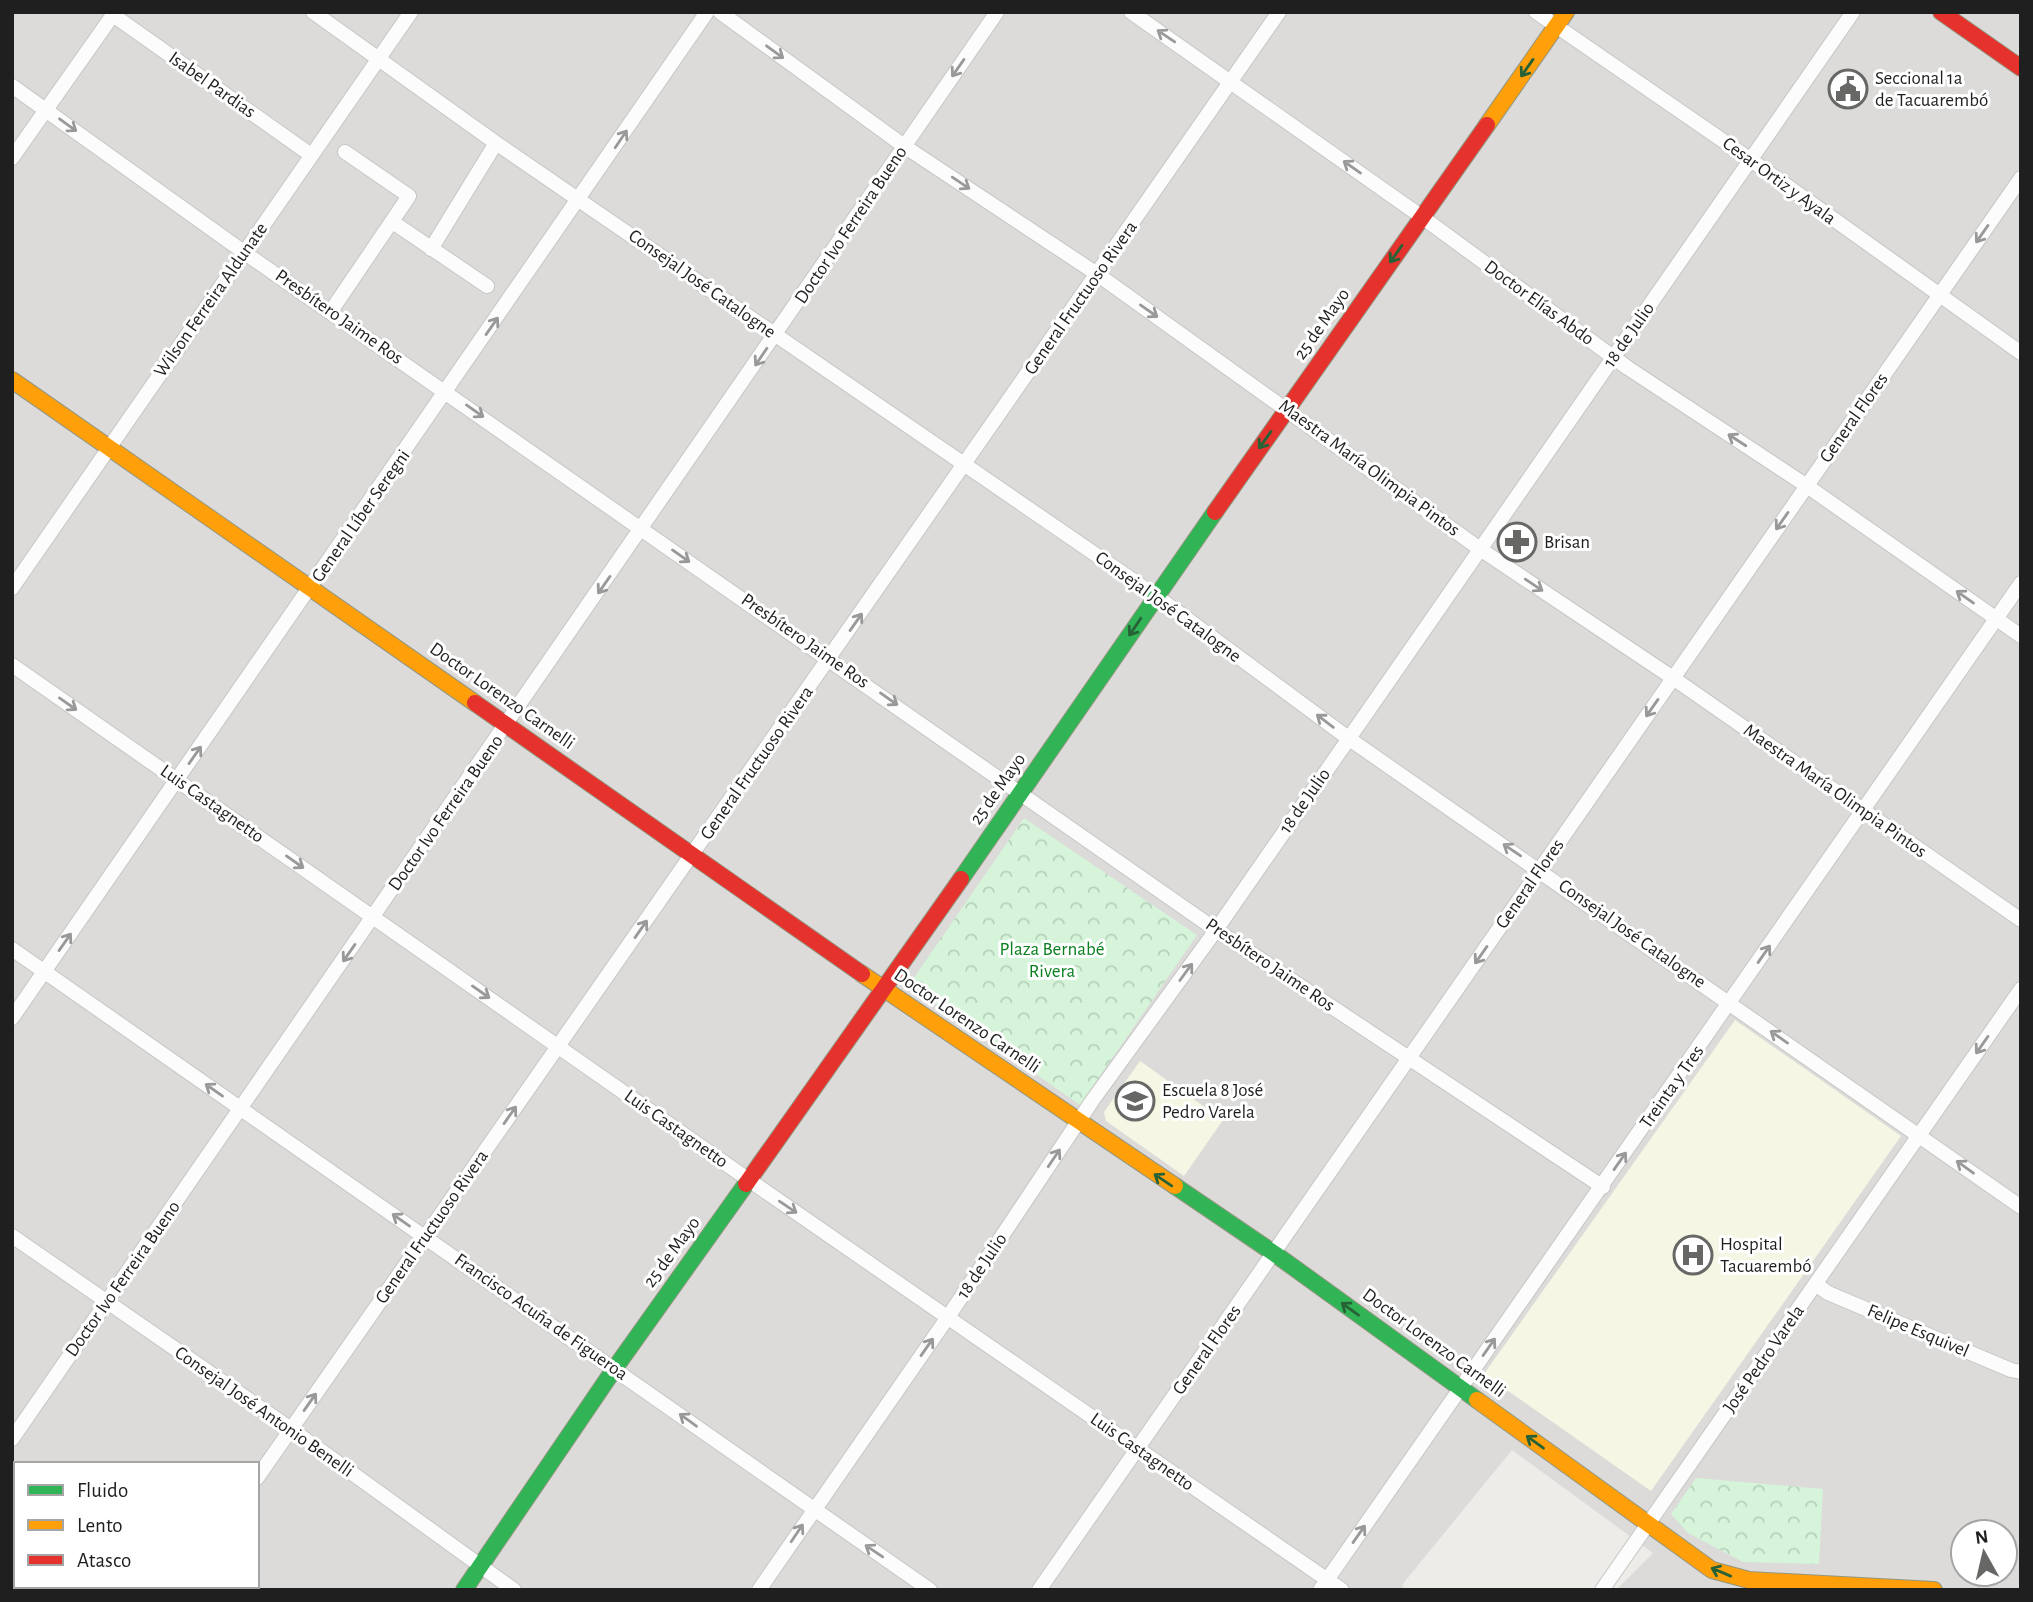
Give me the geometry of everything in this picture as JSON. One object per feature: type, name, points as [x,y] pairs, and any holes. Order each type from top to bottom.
[{"type":"street","name":"Consejal José Catalogne","points":[[313,12],[496,143],[1156,596],[1348,738],[1920,1134],[2021,1207]]},
{"type":"street","name":"Wilson Ferreira Aldunate","points":[[12,588],[411,12]]},
{"type":"street","name":"General Líber Seregni","points":[[12,1018],[707,12]]},
{"type":"street","name":"Maestra María Olimpia Pintos","points":[[720,12],[904,146],[1097,274],[1480,550],[1674,678],[2021,920]]},
{"type":"street","name":"Doctor Ivo Ferreira Bueno","points":[[12,1439],[643,529],[997,12]]},
{"type":"street","name":"Doctor Elías Abdo","points":[[1131,12],[1423,217],[1613,358],[1807,486],[2021,636]]},
{"type":"street","name":"General Fructuoso Rivera","points":[[259,1475],[1279,12]]},
{"type":"street","name":"Cesar Ortiz y Ayala","points":[[1536,12],[1751,160],[2021,353]]},
{"type":"street","name":"25 de Mayo","points":[[464,1590],[615,1368],[885,990],[1156,596],[1566,12]]},
{"type":"street","name":"18 de Julio","points":[[759,1590],[1078,1123],[1216,930],[1853,12]]},
{"type":"street","points":[[1941,12],[2021,68]]},
{"type":"street","points":[[12,158],[114,14]]},
{"type":"street","name":"Isabel Pardias","points":[[114,14],[311,155]]},
{"type":"street","name":"Presbítero Jaime Ros","points":[[12,86],[245,253],[830,658],[1216,930],[1603,1187]]},
{"type":"street","points":[[431,249],[496,143]]},
{"type":"street","points":[[331,311],[394,223],[409,196],[345,152]]},
{"type":"street","name":"General Flores","points":[[1039,1590],[2021,178]]},
{"type":"street","points":[[394,223],[488,286]]},
{"type":"street","name":"Doctor Lorenzo Carnelli","points":[[12,380],[885,990],[1275,1254],[1712,1570],[1731,1577],[1934,1590]]},
{"type":"street","name":"Treinta y Tres","points":[[1324,1585],[2021,583]]},
{"type":"street","name":"Luis Castagnetto","points":[[12,665],[1138,1449],[1324,1585],[1342,1590]]},
{"type":"street","name":"Francisco Acuña de Figueroa","points":[[12,949],[930,1590]]},
{"type":"street","name":"José Pedro Varela","points":[[1602,1590],[2021,989]]},
{"type":"street","name":"Consejal José Antonio Benelli","points":[[12,1236],[106,1304],[291,1429],[514,1590]]},
{"type":"street","name":"Felipe Esquivel","points":[[1817,1285],[1828,1293],[2021,1372]]},
{"type":"shaded area","points":[[12,12],[2021,12],[2021,1590],[1616,1590],[1653,1553],[1512,1450],[1402,1585],[1405,1590],[138,1590],[136,1588],[259,1588],[259,1462],[14,1462],[14,1504]]},
{"type":"shaded area","name":"Hospital Tacuarembó","points":[[1735,1020],[1901,1136],[1651,1491],[1484,1374]]},
{"type":"shaded area","points":[[1140,1061],[1223,1120],[1184,1176],[1106,1121],[1104,1112]]},
{"type":"green space","name":"Plaza Bernabé Rivera","points":[[1024,818],[1197,935],[1080,1105],[909,985]]},
{"type":"green space","points":[[1696,1478],[1823,1489],[1819,1564],[1743,1562],[1688,1533],[1671,1514]]},
{"type":"traffic: fast","points":[[961,879],[1215,512]]},
{"type":"traffic: fast","points":[[464,1590],[615,1368],[746,1184]]},
{"type":"traffic: fast","points":[[1175,1186],[1275,1254],[1477,1400]]},
{"type":"traffic: slow","points":[[1487,125],[1566,12]]},
{"type":"traffic: slow","points":[[12,380],[475,703]]},
{"type":"traffic: slow","points":[[862,974],[1175,1186]]},
{"type":"traffic: slow","points":[[1477,1400],[1712,1570],[1749,1580],[1934,1590]]},
{"type":"traffic: jam","points":[[1941,12],[2021,68]]},
{"type":"traffic: jam","points":[[1215,512],[1487,125]]},
{"type":"traffic: jam","points":[[475,703],[862,974]]},
{"type":"traffic: jam","points":[[746,1184],[961,879]]},
{"type":"place","name":"Seccional 1a de Tacuarembó","points":[[1848,89]]},
{"type":"place","name":"Brisan","points":[[1517,542]]},
{"type":"place","name":"Escuela 8 José Pedro Varela","points":[[1135,1101]]},
{"type":"place","name":"Hospital Tacuarembó","points":[[1693,1255]]}]
